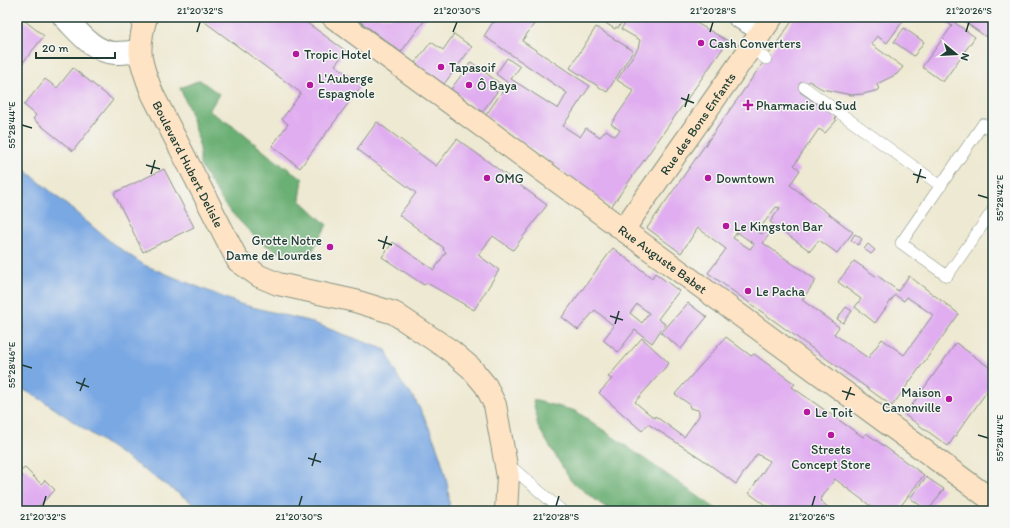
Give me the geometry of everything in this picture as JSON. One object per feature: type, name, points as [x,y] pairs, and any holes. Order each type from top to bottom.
[{"type":"street","points":[[64,17],[98,49],[115,53],[140,51]]},
{"type":"street","name":"Boulevard Hubert Delisle","points":[[146,17],[140,51],[144,72],[153,95],[238,261],[259,276],[278,284],[355,301],[394,313],[428,334],[451,350],[466,363],[486,386],[495,405],[508,477],[506,511]]},
{"type":"street","name":"Rue Auguste Babet","points":[[332,17],[993,501]]},
{"type":"street","points":[[739,17],[762,38]]},
{"type":"street","name":"Rue des Bons Enfants","points":[[623,230],[762,38]]},
{"type":"lane","points":[[804,87],[941,186]]},
{"type":"lane","points":[[993,131],[983,124],[900,243],[947,276],[993,210]]},
{"type":"lane","points":[[506,462],[562,511]]},
{"type":"green space","points":[[200,80],[219,94],[209,111],[236,128],[271,157],[303,179],[300,200],[327,225],[313,250],[281,253],[260,242],[226,207],[200,165],[200,148],[190,112],[180,88]]},
{"type":"green space","points":[[533,400],[576,411],[719,511],[610,511],[571,481],[538,427]]},
{"type":"water","points":[[17,163],[112,243],[144,265],[240,304],[308,321],[386,350],[397,375],[414,398],[434,439],[444,469],[449,498],[449,511],[204,511],[42,400],[17,386]]},
{"type":"building","points":[[17,17],[20,17],[44,36],[17,70]]},
{"type":"building","points":[[198,17],[299,17],[346,51],[335,65],[362,85],[300,168],[272,146],[288,124],[282,119],[301,93]]},
{"type":"building","points":[[354,17],[427,17],[401,52]]},
{"type":"building","points":[[498,17],[539,17],[522,41],[590,86],[563,126],[580,137],[586,128],[600,137],[606,130],[615,136],[620,130],[611,124],[634,91],[617,80],[638,48],[640,40],[621,29],[629,17],[686,17],[728,41],[611,207],[486,115],[508,83],[496,74],[507,58],[520,67],[511,79],[558,109],[567,93],[484,36]]},
{"type":"building","points":[[596,17],[625,17],[618,28],[616,27],[615,29]]},
{"type":"building","points":[[795,17],[906,17],[887,43],[877,36],[871,44],[903,67],[897,74],[877,84],[879,90],[851,95],[822,89],[809,81],[800,92],[835,116],[836,121],[825,133],[819,129],[794,165],[800,170],[790,185],[853,232],[837,253],[819,240],[810,251],[770,222],[780,208],[776,207],[757,232],[762,234],[766,228],[771,232],[763,243],[816,280],[802,300],[839,327],[834,334],[868,358],[882,339],[904,355],[933,315],[907,297],[904,301],[895,295],[875,323],[855,307],[861,299],[838,282],[854,261],[898,291],[909,276],[959,314],[892,406],[708,273],[726,249],[698,228],[681,253],[647,228]],"holes":[[[737,232],[754,244],[750,249],[733,238]]]},
{"type":"building","points":[[939,17],[958,17],[955,23],[975,37],[943,82],[922,67],[952,26]]},
{"type":"building","points":[[963,17],[993,17],[993,42],[961,19]]},
{"type":"building","points":[[596,27],[633,51],[607,92],[570,68]]},
{"type":"building","points":[[904,28],[924,42],[914,56],[894,42]]},
{"type":"building","points":[[454,34],[472,47],[444,84],[415,63],[431,42],[443,50]]},
{"type":"building","points":[[471,62],[502,85],[482,112],[451,89]]},
{"type":"building","points":[[73,68],[113,100],[73,151],[33,119],[36,115],[24,105],[45,79],[57,88]]},
{"type":"building","points":[[377,122],[436,166],[457,139],[547,205],[513,250],[493,236],[478,255],[499,270],[474,310],[427,283],[424,285],[382,257],[393,242],[434,270],[446,252],[443,250],[444,248],[399,215],[416,193],[357,149]]},
{"type":"building","points":[[164,169],[194,227],[143,252],[114,193]]},
{"type":"building","points":[[855,234],[862,239],[858,245],[851,240]]},
{"type":"building","points":[[868,244],[875,250],[871,254],[864,249]]},
{"type":"building","points":[[613,248],[652,278],[655,273],[679,291],[658,319],[665,324],[652,343],[635,330],[618,352],[603,340],[614,326],[595,310],[578,330],[562,317]],"holes":[[[637,304],[649,313],[642,323],[630,313]]]},
{"type":"building","points":[[688,303],[707,317],[681,349],[661,333]]},
{"type":"building","points":[[846,307],[852,311],[843,323],[837,319]]},
{"type":"building","points":[[726,337],[751,356],[754,354],[795,384],[792,387],[863,437],[866,433],[924,475],[897,511],[877,511],[835,479],[820,500],[832,511],[778,511],[765,505],[749,493],[770,461],[757,454],[736,484],[702,459],[648,424],[642,431],[599,393],[612,379],[608,377],[642,338],[669,363],[635,402],[654,418],[655,416],[684,437],[699,416],[699,412],[698,410],[690,408],[689,404],[675,394]]},
{"type":"building","name":"Maison Canonville","points":[[956,343],[993,370],[993,383],[948,446],[905,415]]},
{"type":"building","points":[[25,468],[41,484],[45,480],[55,490],[34,511],[22,511],[17,506],[17,482],[23,476],[19,472]]},
{"type":"building","points":[[926,477],[944,489],[928,511],[910,498]]},
{"type":"place","name":"Cash Converters","points":[[701,43]]},
{"type":"place","name":"Tropic Hotel","points":[[296,54]]},
{"type":"place","name":"Tapasoif","points":[[441,67]]},
{"type":"place","name":"L'Auberge Espagnole","points":[[310,85]]},
{"type":"place","name":"Ô Baya","points":[[469,85]]},
{"type":"place","name":"Pharmacie du Sud","points":[[748,105]]},
{"type":"place","name":"OMG","points":[[487,178]]},
{"type":"place","name":"Downtown","points":[[708,178]]},
{"type":"place","name":"Le Kingston Bar","points":[[726,226]]},
{"type":"place","name":"Grotte Notre Dame de Lourdes","points":[[330,247]]},
{"type":"place","name":"Le Pacha","points":[[748,291]]},
{"type":"place","name":"Maison Canonville","points":[[949,399]]},
{"type":"place","name":"Le Toit","points":[[807,412]]},
{"type":"place","name":"Streets Concept Store","points":[[831,435]]}]
